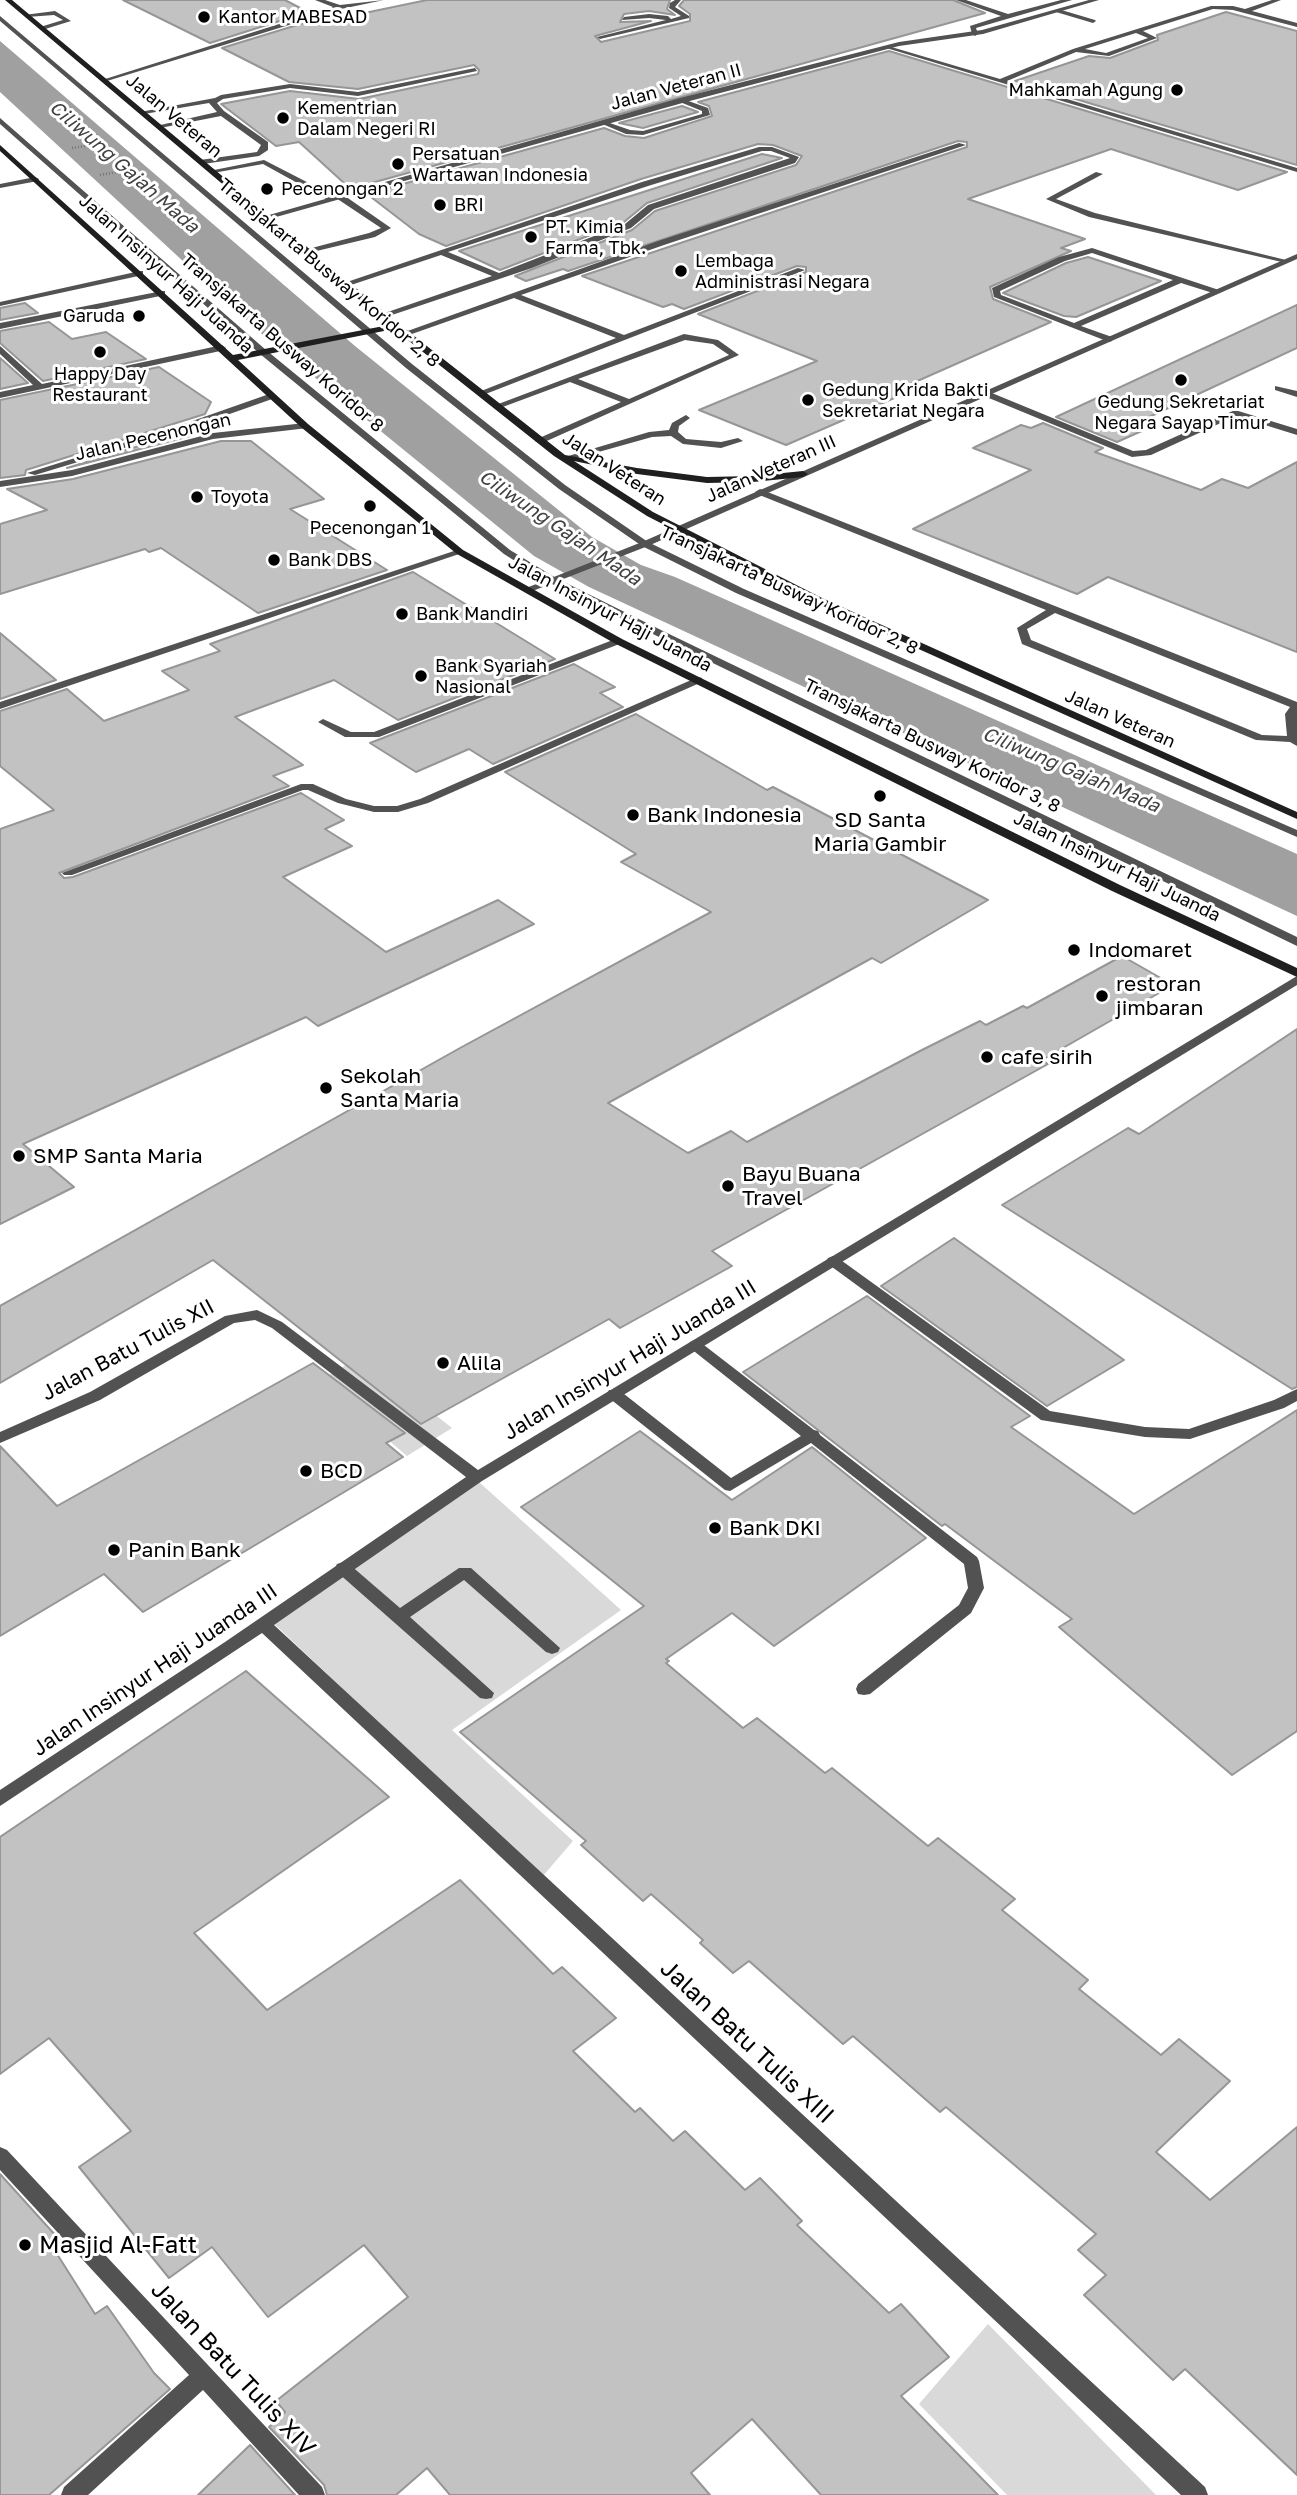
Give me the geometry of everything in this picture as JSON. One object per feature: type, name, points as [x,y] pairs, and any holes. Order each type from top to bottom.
[{"type":"main road","name":"Jalan Veteran","points":[[8,0],[345,284],[540,441],[676,530],[939,657],[1297,816]]},
{"type":"main road","name":"Jalan Insinyur Haji Juanda","points":[[0,147],[305,426],[460,552],[618,641],[1116,888],[1297,973]]},
{"type":"main road","points":[[233,358],[396,326]]},
{"type":"main road","points":[[557,454],[638,471],[707,480],[803,474]]},
{"type":"street","points":[[318,0],[340,7]]},
{"type":"street","points":[[105,80],[340,7],[381,0]]},
{"type":"street","points":[[959,0],[1008,16]]},
{"type":"street","points":[[975,34],[972,27],[1069,0]]},
{"type":"street","name":"Jalan Veteran II","points":[[266,217],[683,100],[886,47],[975,34],[1096,0]]},
{"type":"street","points":[[1245,11],[1278,0]]},
{"type":"street","points":[[600,37],[687,17],[672,8],[672,4],[678,1]]},
{"type":"street","points":[[1001,82],[1075,50],[1213,6],[1245,11],[1297,25]]},
{"type":"street","points":[[1058,11],[1093,21]]},
{"type":"street","points":[[27,15],[55,13],[68,21],[42,28]]},
{"type":"street","points":[[624,19],[649,16],[680,19]]},
{"type":"street","name":"Transjakarta Busway Koridor 2, 8","points":[[0,18],[368,331],[640,546],[1297,834]]},
{"type":"street","points":[[1075,50],[1107,55],[1154,38],[1134,30]]},
{"type":"street","points":[[886,47],[1297,170]]},
{"type":"street","points":[[144,112],[290,86],[358,94],[475,70]]},
{"type":"street","points":[[203,162],[259,154],[265,145],[221,113],[213,103],[215,100]]},
{"type":"street","points":[[604,123],[629,132],[643,132],[706,115],[705,110],[683,100]]},
{"type":"street","points":[[160,126],[221,113]]},
{"type":"street","name":"Transjakarta Busway Koridor 8","points":[[0,120],[486,537],[556,578]]},
{"type":"street","points":[[406,333],[962,145]]},
{"type":"street","points":[[345,284],[645,184],[762,149],[779,150],[795,157],[792,161],[650,207],[628,226],[499,276],[383,314]]},
{"type":"street","points":[[214,172],[264,162],[335,197],[387,228],[372,235],[307,252]]},
{"type":"street","points":[[1099,174],[1050,199],[1092,215],[1286,261]]},
{"type":"street","points":[[0,186],[35,179]]},
{"type":"street","points":[[645,184],[657,188]]},
{"type":"street","points":[[668,193],[680,197]]},
{"type":"street","points":[[1109,339],[998,297],[995,290],[1062,259],[1092,250],[1216,292]]},
{"type":"street","points":[[440,252],[499,276]]},
{"type":"street","name":"Jalan Veteran III","points":[[526,590],[640,546],[1297,256]]},
{"type":"street","points":[[480,393],[801,270]]},
{"type":"street","points":[[0,304],[140,273]]},
{"type":"street","points":[[1073,326],[1181,280]]},
{"type":"street","points":[[0,326],[162,293]]},
{"type":"street","points":[[514,295],[624,338]]},
{"type":"street","points":[[497,406],[684,337],[715,342],[735,355],[540,441]]},
{"type":"street","points":[[0,394],[222,348]]},
{"type":"street","points":[[0,349],[39,386]]},
{"type":"street","points":[[572,380],[630,402]]},
{"type":"street","points":[[1278,388],[1297,394]]},
{"type":"street","points":[[986,394],[1132,454],[1148,453],[1235,413],[1297,432]]},
{"type":"street","name":"Jalan Pecenongan","points":[[4,484],[58,463],[184,427],[272,396]]},
{"type":"street","points":[[673,433],[675,425],[686,418]]},
{"type":"street","name":"Jalan Pecenongan","points":[[4,484],[72,473],[213,436],[305,426]]},
{"type":"street","points":[[570,457],[652,434],[673,433],[683,441],[700,445],[721,445],[738,441]]},
{"type":"street","points":[[760,492],[1054,609],[1297,706],[1290,714],[1295,741],[1260,738],[1026,642],[1022,628],[1054,609]]},
{"type":"street","points":[[0,706],[460,552]]},
{"type":"street","name":"Transjakarta Busway Koridor 3, 8","points":[[556,578],[1297,942]]},
{"type":"street","points":[[323,722],[349,735],[375,735],[618,641]]},
{"type":"street","points":[[68,873],[301,787],[309,786],[342,801],[374,809],[411,805],[698,680]]},
{"type":"street","name":"Jalan Insinyur Haji Juanda III","points":[[0,1799],[263,1624],[477,1477],[1297,980]]},
{"type":"street","points":[[834,1261],[1046,1416],[1145,1432],[1190,1434],[1279,1404],[1297,1394]]},
{"type":"street","name":"Jalan Batu Tulis XII","points":[[0,1438],[95,1396],[230,1319],[257,1315],[277,1325],[477,1477]]},
{"type":"street","points":[[695,1345],[971,1561],[976,1588],[965,1609],[864,1689]]},
{"type":"street","points":[[614,1394],[730,1486],[813,1435]]},
{"type":"street","points":[[343,1568],[486,1693]]},
{"type":"street","points":[[399,1617],[465,1572],[552,1648]]},
{"type":"street","name":"Jalan Batu Tulis XIII","points":[[263,1624],[1197,2495]]},
{"type":"street","name":"Jalan Batu Tulis XIV","points":[[0,2156],[314,2495]]},
{"type":"street","points":[[72,2495],[203,2376]]},
{"type":"path","points":[[69,149],[117,141]]},
{"type":"path","points":[[98,175],[146,167]]},
{"type":"shaded area","points":[[361,1356],[452,1428],[407,1456],[319,1381]]},
{"type":"shaded area","points":[[479,1482],[621,1610],[452,1730],[573,1841],[542,1877],[268,1618]]},
{"type":"shaded area","points":[[988,2324],[1156,2495],[1007,2495],[919,2404]]},
{"type":"water","name":"Ciliwung Gajah Mada","points":[[0,41],[355,346],[592,537],[641,565],[675,577],[1297,854],[1297,916],[589,587],[534,556],[264,336],[0,92]]},
{"type":"building","points":[[123,0],[285,0],[308,12],[210,43]]},
{"type":"building","points":[[427,0],[670,0],[667,9],[675,15],[649,11],[624,14],[620,22],[651,21],[595,36],[601,42],[690,21],[690,14],[679,6],[684,0],[953,0],[985,13],[357,187],[344,183],[299,142],[276,146],[221,104],[290,91],[359,99],[478,74],[479,70],[474,65],[358,89],[289,82],[222,48],[320,18],[326,21]]},
{"type":"building","name":"Mahkamah Agung","points":[[1226,12],[1297,31],[1297,165],[1015,81],[1089,56],[1110,58],[1158,40],[1157,35]]},
{"type":"building","points":[[889,51],[1287,172],[1238,190],[1111,149],[968,199],[1085,239],[1061,248],[1071,251],[990,287],[993,299],[1051,322],[906,386],[915,389],[786,445],[699,410],[817,361],[698,314],[806,272],[806,267],[797,266],[684,309],[672,304],[663,307],[582,276],[967,147],[967,142],[958,141],[568,271],[563,269],[526,281],[515,276],[632,230],[655,211],[796,165],[802,156],[773,145],[758,144],[641,179],[446,246],[419,234],[367,194],[604,128],[625,136],[644,138],[712,116],[709,106],[698,102]]},
{"type":"building","points":[[682,106],[698,112],[643,128],[619,123]]},
{"type":"building","points":[[762,154],[782,158],[647,203],[624,222],[500,270],[459,251]]},
{"type":"building","points":[[1088,257],[1161,281],[1076,317],[1064,316],[1003,293],[1066,263]]},
{"type":"building","points":[[25,303],[38,313],[0,320],[0,308]]},
{"type":"building","name":"Gedung Sekretariat Negara Sayap Timur","points":[[1297,305],[1297,348],[1132,425],[1144,430],[1117,442],[1056,417]]},
{"type":"building","points":[[49,322],[72,339],[106,332],[146,359],[43,381],[0,343],[0,331]]},
{"type":"building","points":[[0,358],[28,383],[0,389]]},
{"type":"building","points":[[159,367],[211,402],[205,414],[26,470],[25,475],[0,478],[0,400]]},
{"type":"building","points":[[1043,423],[1103,448],[1095,452],[1201,490],[1222,479],[1248,488],[1297,462],[1297,652],[1108,577],[1077,594],[913,529],[1031,470],[973,448],[1021,425],[1031,428]]},
{"type":"building","points":[[198,428],[194,435],[67,468],[188,431]]},
{"type":"building","points":[[221,441],[251,441],[324,499],[290,509],[387,570],[258,613],[161,548],[149,552],[145,549],[0,594],[0,524],[47,510],[7,489],[73,479]]},
{"type":"building","points":[[413,572],[555,659],[398,720],[334,680],[235,717],[303,765],[273,776],[289,786],[59,873],[64,878],[73,877],[301,793],[344,820],[325,829],[352,846],[283,877],[386,952],[498,900],[534,924],[318,1026],[306,1017],[23,1144],[74,1187],[0,1224],[0,829],[54,810],[0,766],[0,711],[67,689],[104,721],[189,690],[162,671],[220,651],[210,644]]},
{"type":"building","points":[[0,633],[56,680],[0,699]]},
{"type":"building","points":[[574,664],[615,687],[600,693],[623,707],[493,764],[469,749],[416,772],[370,743]]},
{"type":"building","points":[[636,714],[767,790],[773,787],[988,900],[881,963],[872,958],[608,1103],[688,1153],[731,1131],[747,1142],[980,1021],[986,1025],[1023,1006],[1027,1008],[1122,956],[1173,985],[1042,1060],[1048,1064],[712,1251],[732,1266],[620,1328],[609,1319],[421,1424],[213,1260],[0,1383],[0,1306],[460,1048],[711,912],[621,862],[636,854],[505,772]]},
{"type":"building","points":[[1297,1029],[1297,1387],[1292,1389],[1002,1205],[1128,1128],[1139,1134]]},
{"type":"building","points":[[954,1238],[1124,1360],[1047,1406],[881,1286]]},
{"type":"building","points":[[867,1296],[1030,1416],[1011,1427],[1134,1514],[1297,1410],[1297,1731],[1232,1775],[1059,1627],[1072,1619],[945,1524],[942,1526],[743,1372]]},
{"type":"building","points":[[313,1363],[405,1433],[386,1443],[403,1457],[143,1612],[104,1574],[0,1636],[0,1446],[57,1506]]},
{"type":"building","points":[[640,1431],[732,1500],[812,1447],[926,1538],[774,1646],[732,1613],[666,1659],[669,1661],[666,1663],[743,1728],[757,1718],[825,1773],[832,1768],[928,1846],[938,1838],[1015,1899],[1002,1910],[1088,1980],[1079,1989],[1161,2055],[1179,2039],[1230,2081],[1156,2152],[1210,2200],[1297,2127],[1297,2475],[1185,2369],[1173,2380],[1084,2295],[1106,2275],[1078,2250],[1096,2234],[946,2107],[940,2112],[853,2036],[843,2044],[749,1961],[733,1973],[700,1943],[703,1940],[651,1894],[643,1901],[581,1845],[586,1841],[460,1732],[644,1606],[521,1507]]},
{"type":"building","points":[[246,1671],[389,1797],[194,1933],[267,2010],[460,1880],[553,1974],[562,1967],[616,2018],[573,2051],[635,2112],[640,2108],[673,2141],[685,2131],[745,2190],[760,2178],[802,2221],[797,2225],[889,2313],[901,2304],[949,2357],[901,2396],[998,2495],[821,2495],[752,2419],[691,2473],[710,2495],[450,2495],[427,2468],[396,2495],[327,2495],[324,2485],[269,2427],[285,2412],[276,2401],[408,2297],[364,2245],[268,2317],[212,2247],[169,2278],[79,2167],[131,2131],[49,2038],[0,2074],[0,1837]]},
{"type":"building","points":[[0,2174],[66,2247],[57,2254],[95,2314],[107,2306],[154,2373],[170,2389],[49,2495],[0,2495]]},
{"type":"building","points":[[250,2445],[295,2495],[198,2495]]},
{"type":"place","name":"Kantor MABESAD","points":[[204,17]]},
{"type":"place","name":"Mahkamah Agung","points":[[1177,90]]},
{"type":"place","name":"Kementrian Dalam Negeri RI","points":[[283,118]]},
{"type":"place","name":"Persatuan Wartawan Indonesia","points":[[398,164]]},
{"type":"place","name":"Pecenongan 2","points":[[267,189]]},
{"type":"place","name":"BRI","points":[[440,205]]},
{"type":"place","name":"PT. Kimia Farma, Tbk.","points":[[531,237]]},
{"type":"place","name":"Lembaga Administrasi Negara","points":[[681,271]]},
{"type":"place","name":"Garuda","points":[[139,316]]},
{"type":"place","name":"Happy Day Restaurant","points":[[100,352]]},
{"type":"place","name":"Gedung Sekretariat Negara Sayap Timur","points":[[1181,380]]},
{"type":"place","name":"Gedung Krida Bakti Sekretariat Negara","points":[[808,400]]},
{"type":"place","name":"Toyota","points":[[197,497]]},
{"type":"place","name":"Pecenongan 1","points":[[370,506]]},
{"type":"place","name":"Bank DBS","points":[[274,560]]},
{"type":"place","name":"Bank Mandiri","points":[[402,614]]},
{"type":"place","name":"Bank Syariah Nasional","points":[[421,676]]},
{"type":"place","name":"SD Santa Maria Gambir","points":[[880,796]]},
{"type":"place","name":"Bank Indonesia","points":[[633,815]]},
{"type":"place","name":"Indomaret","points":[[1074,950]]},
{"type":"place","name":"restoran jimbaran","points":[[1102,996]]},
{"type":"place","name":"cafe sirih","points":[[987,1057]]},
{"type":"place","name":"Sekolah Santa Maria","points":[[326,1088]]},
{"type":"place","name":"SMP Santa Maria","points":[[19,1156]]},
{"type":"place","name":"Bayu Buana Travel","points":[[728,1186]]},
{"type":"place","name":"Alila","points":[[443,1363]]},
{"type":"place","name":"BCD","points":[[306,1471]]},
{"type":"place","name":"Bank DKI","points":[[715,1528]]},
{"type":"place","name":"Panin Bank","points":[[114,1550]]},
{"type":"place","name":"Masjid Al-Fatt","points":[[25,2245]]}]
